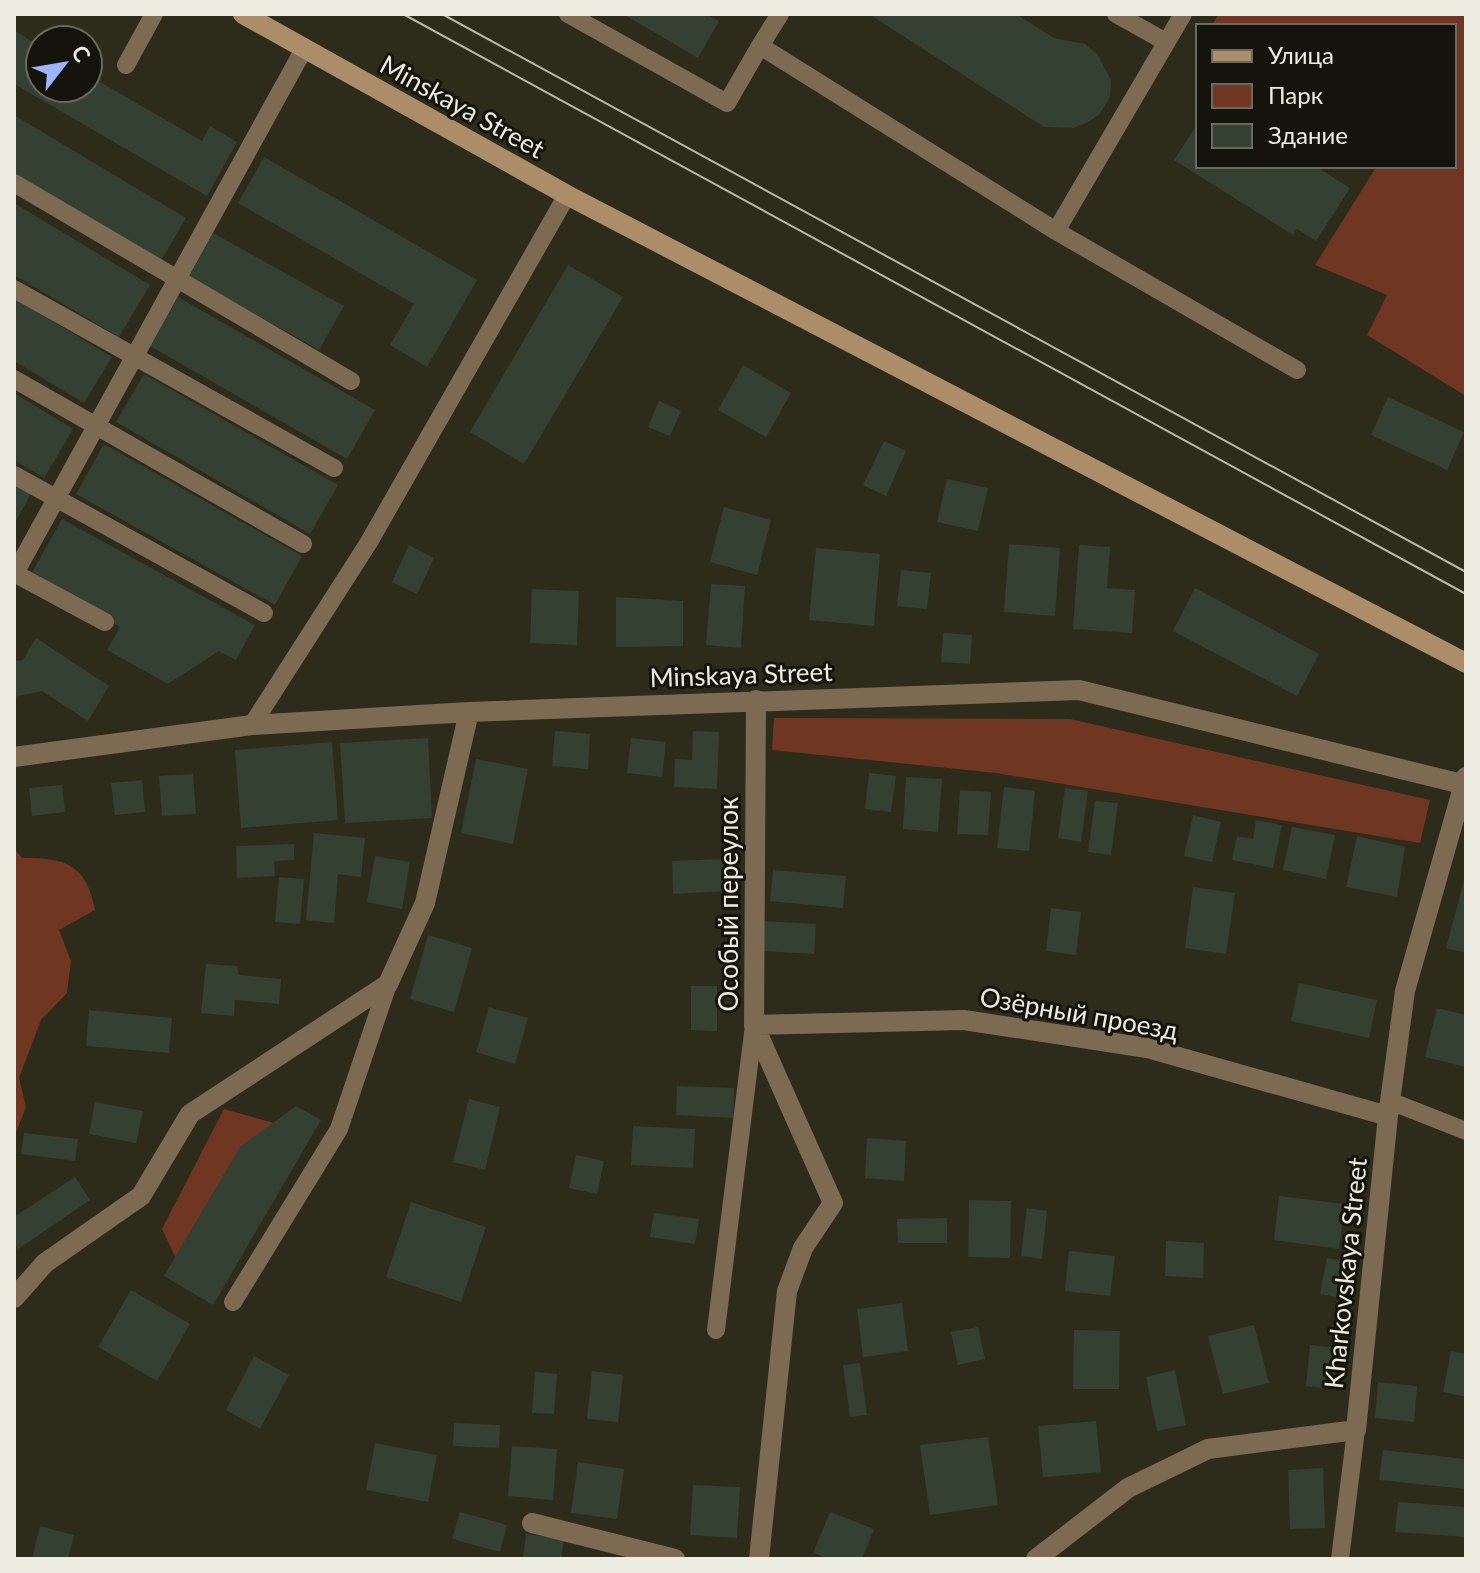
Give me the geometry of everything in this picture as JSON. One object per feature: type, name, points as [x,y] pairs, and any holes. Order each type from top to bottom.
[{"type":"main road","name":"Minskaya Street","points":[[243,14],[567,195],[1466,663]]},
{"type":"street","name":"Minskaya Street","points":[[14,757],[252,725],[469,712],[1079,690],[1465,782]]},
{"type":"street","name":"Особый переулок","points":[[756,700],[754,1025],[833,1203],[803,1248],[787,1291],[759,1559]]},
{"type":"street","points":[[14,1298],[45,1263],[141,1196],[190,1114],[388,984],[425,903],[469,712]]},
{"type":"street","name":"Kharkovskaya Street","points":[[1356,1430],[1389,1108],[1405,991],[1465,782]]},
{"type":"street","name":"Озёрный проезд","points":[[754,1025],[964,1020],[1147,1048],[1389,1108]]},
{"type":"street","points":[[1036,1559],[1128,1488],[1208,1449],[1356,1430]]},
{"type":"street","points":[[532,1523],[675,1559]]},
{"type":"lane","points":[[126,65],[154,14]]},
{"type":"lane","points":[[568,14],[727,103],[780,14]]},
{"type":"lane","points":[[1116,14],[1166,42]]},
{"type":"lane","points":[[1056,231],[1183,14]]},
{"type":"lane","points":[[760,46],[1056,231],[1297,370]]},
{"type":"lane","points":[[105,622],[14,574],[304,49]]},
{"type":"lane","points":[[14,183],[351,381]]},
{"type":"lane","points":[[252,725],[369,542],[567,195]]},
{"type":"lane","points":[[14,289],[334,468]]},
{"type":"lane","points":[[14,379],[303,544]]},
{"type":"lane","points":[[14,475],[55,501],[264,613]]},
{"type":"lane","points":[[233,1302],[339,1129],[388,984]]},
{"type":"lane","points":[[716,1330],[754,1025]]},
{"type":"lane","points":[[1389,1108],[1466,1131]]},
{"type":"lane","points":[[1340,1559],[1356,1430]]},
{"type":"green space","points":[[1219,14],[1466,14],[1466,396],[1367,335],[1387,295],[1315,265],[1374,168],[1456,168],[1456,24],[1212,24]]},
{"type":"green space","points":[[774,718],[1070,719],[1430,800],[1420,843],[996,773],[772,750]]},
{"type":"green space","points":[[14,848],[22,858],[62,862],[80,873],[95,910],[59,930],[71,961],[67,993],[41,1020],[19,1078],[26,1107],[14,1138]]},
{"type":"green space","points":[[224,1109],[274,1123],[181,1269],[162,1229]]},
{"type":"building","points":[[623,14],[706,14],[719,21],[698,58]]},
{"type":"building","points":[[869,14],[1016,14],[1054,38],[1085,44],[1097,54],[1111,80],[1110,97],[1099,115],[1088,122],[1074,128],[1044,127]]},
{"type":"building","points":[[14,30],[24,37],[24,90],[14,84]]},
{"type":"building","points":[[104,84],[202,141],[210,126],[237,142],[207,196],[48,104],[104,104]]},
{"type":"building","points":[[14,115],[186,218],[160,262],[14,174]]},
{"type":"building","points":[[1196,126],[1196,168],[1318,168],[1350,188],[1316,241],[1297,229],[1293,235],[1174,160]]},
{"type":"building","points":[[264,157],[477,280],[427,367],[390,345],[414,304],[238,203]]},
{"type":"building","points":[[14,203],[150,285],[119,337],[14,275]]},
{"type":"building","points":[[213,233],[344,306],[319,350],[189,277]]},
{"type":"building","points":[[568,265],[623,297],[524,464],[470,432]]},
{"type":"building","points":[[178,297],[375,410],[347,459],[150,346]]},
{"type":"building","points":[[14,298],[112,357],[84,403],[14,361]]},
{"type":"building","points":[[743,365],[791,393],[766,437],[718,410]]},
{"type":"building","points":[[144,374],[338,485],[310,534],[116,422]]},
{"type":"building","points":[[14,393],[73,429],[44,478],[14,460]]},
{"type":"building","points":[[1388,397],[1464,432],[1447,470],[1371,435]]},
{"type":"building","points":[[659,401],[681,411],[670,436],[648,427]]},
{"type":"building","points":[[884,441],[906,451],[886,496],[863,485]]},
{"type":"building","points":[[104,444],[302,556],[275,605],[76,494]]},
{"type":"building","points":[[947,479],[988,488],[978,531],[937,522]]},
{"type":"building","points":[[14,485],[31,494],[14,524]]},
{"type":"building","points":[[724,507],[771,520],[757,575],[710,562]]},
{"type":"building","points":[[62,519],[255,625],[236,660],[219,651],[168,684],[107,650],[120,627],[30,576]]},
{"type":"building","points":[[1009,544],[1060,548],[1055,616],[1004,612]]},
{"type":"building","points":[[409,545],[434,558],[417,594],[392,582]]},
{"type":"building","points":[[1079,545],[1110,547],[1107,588],[1135,590],[1132,633],[1073,629]]},
{"type":"building","points":[[816,548],[880,554],[874,626],[809,620]]},
{"type":"building","points":[[901,570],[931,573],[927,609],[897,606]]},
{"type":"building","points":[[711,584],[745,586],[741,648],[706,645]]},
{"type":"building","points":[[1195,588],[1319,654],[1297,696],[1173,631]]},
{"type":"building","points":[[532,589],[579,591],[577,645],[530,643]]},
{"type":"building","points":[[616,597],[683,601],[683,646],[616,647]]},
{"type":"building","points":[[943,633],[972,635],[970,664],[941,662]]},
{"type":"building","points":[[36,638],[109,686],[88,721],[42,691],[14,697],[14,661],[23,660]]},
{"type":"building","points":[[555,731],[590,734],[588,769],[552,766]]},
{"type":"building","points":[[693,731],[719,732],[717,789],[674,787],[675,759],[692,760]]},
{"type":"building","points":[[428,738],[432,818],[345,823],[340,743]]},
{"type":"building","points":[[631,738],[666,742],[662,777],[627,773]]},
{"type":"building","points":[[332,742],[338,820],[241,828],[235,750]]},
{"type":"building","points":[[476,759],[528,769],[513,844],[461,833]]},
{"type":"building","points":[[869,773],[896,776],[891,812],[865,809]]},
{"type":"building","points":[[193,774],[196,814],[162,816],[159,776]]},
{"type":"building","points":[[906,777],[942,779],[938,832],[903,829]]},
{"type":"building","points":[[142,780],[145,812],[115,815],[111,783]]},
{"type":"building","points":[[62,785],[65,812],[32,816],[29,788]]},
{"type":"building","points":[[1004,787],[1035,791],[1029,851],[997,848]]},
{"type":"building","points":[[1065,788],[1088,791],[1081,842],[1058,838]]},
{"type":"building","points":[[960,790],[991,792],[988,835],[957,834]]},
{"type":"building","points":[[1095,801],[1118,803],[1111,855],[1088,852]]},
{"type":"building","points":[[1193,815],[1221,822],[1212,862],[1184,856]]},
{"type":"building","points":[[1256,820],[1282,825],[1273,868],[1232,860],[1237,836],[1253,839]]},
{"type":"building","points":[[1292,827],[1335,835],[1326,879],[1283,870]]},
{"type":"building","points":[[314,833],[365,838],[361,877],[338,874],[334,923],[306,920]]},
{"type":"building","points":[[1357,836],[1405,847],[1397,897],[1346,887]]},
{"type":"building","points":[[294,844],[294,860],[274,861],[275,876],[237,878],[236,846]]},
{"type":"building","points":[[375,856],[410,862],[402,909],[367,902]]},
{"type":"building","points":[[726,859],[727,891],[673,894],[672,861]]},
{"type":"building","points":[[773,870],[846,876],[843,908],[770,901]]},
{"type":"building","points":[[1466,873],[1466,953],[1446,948]]},
{"type":"building","points":[[279,877],[304,879],[300,924],[275,922]]},
{"type":"building","points":[[1193,887],[1235,893],[1226,954],[1185,948]]},
{"type":"building","points":[[1051,908],[1081,912],[1076,955],[1046,951]]},
{"type":"building","points":[[763,921],[816,924],[814,954],[762,951]]},
{"type":"building","points":[[428,935],[472,948],[454,1012],[410,999]]},
{"type":"building","points":[[206,964],[237,966],[239,975],[281,979],[279,1004],[235,1000],[234,1016],[201,1013]]},
{"type":"building","points":[[1299,983],[1377,1000],[1369,1038],[1291,1021]]},
{"type":"building","points":[[691,986],[717,986],[717,1031],[691,1030]]},
{"type":"building","points":[[489,1007],[528,1018],[515,1064],[476,1052]]},
{"type":"building","points":[[1437,1008],[1466,1015],[1466,1067],[1425,1057]]},
{"type":"building","points":[[89,1010],[172,1018],[169,1053],[86,1046]]},
{"type":"building","points":[[677,1086],[734,1088],[733,1118],[676,1115]]},
{"type":"building","points":[[469,1099],[500,1107],[485,1170],[453,1162]]},
{"type":"building","points":[[95,1102],[143,1111],[136,1143],[89,1134]]},
{"type":"building","points":[[296,1106],[321,1120],[213,1305],[164,1276],[240,1147]]},
{"type":"building","points":[[633,1126],[695,1129],[693,1168],[631,1165]]},
{"type":"building","points":[[24,1133],[78,1139],[75,1161],[21,1154]]},
{"type":"building","points":[[867,1138],[906,1141],[904,1181],[865,1178]]},
{"type":"building","points":[[576,1155],[604,1161],[597,1194],[569,1188]]},
{"type":"building","points":[[75,1177],[90,1200],[18,1249],[14,1242],[14,1217]]},
{"type":"building","points":[[1279,1196],[1345,1204],[1339,1249],[1274,1240]]},
{"type":"building","points":[[969,1200],[1011,1201],[1010,1258],[968,1257]]},
{"type":"building","points":[[411,1202],[486,1227],[461,1302],[386,1277]]},
{"type":"building","points":[[1027,1208],[1047,1211],[1042,1259],[1021,1256]]},
{"type":"building","points":[[654,1213],[699,1219],[695,1244],[650,1237]]},
{"type":"building","points":[[947,1218],[947,1243],[898,1243],[897,1219]]},
{"type":"building","points":[[1166,1241],[1204,1243],[1203,1278],[1165,1276]]},
{"type":"building","points":[[1069,1251],[1115,1256],[1110,1296],[1065,1291]]},
{"type":"building","points":[[1327,1258],[1355,1263],[1348,1299],[1320,1294]]},
{"type":"building","points":[[131,1290],[190,1324],[157,1381],[98,1347]]},
{"type":"building","points":[[902,1303],[908,1351],[863,1357],[857,1309]]},
{"type":"building","points":[[1254,1325],[1269,1383],[1223,1394],[1208,1336]]},
{"type":"building","points":[[978,1327],[985,1359],[958,1365],[951,1332]]},
{"type":"building","points":[[1074,1330],[1120,1331],[1119,1389],[1073,1389]]},
{"type":"building","points":[[1310,1345],[1337,1348],[1333,1389],[1306,1386]]},
{"type":"building","points":[[1451,1351],[1466,1354],[1466,1397],[1443,1392]]},
{"type":"building","points":[[254,1356],[289,1375],[260,1429],[226,1410]]},
{"type":"building","points":[[860,1363],[867,1415],[850,1417],[843,1365]]},
{"type":"building","points":[[1175,1370],[1186,1425],[1157,1431],[1146,1377]]},
{"type":"building","points":[[592,1371],[623,1375],[618,1422],[587,1419]]},
{"type":"building","points":[[535,1372],[557,1374],[554,1414],[532,1413]]},
{"type":"building","points":[[1378,1382],[1417,1386],[1414,1422],[1375,1418]]},
{"type":"building","points":[[1096,1421],[1101,1472],[1043,1477],[1038,1426]]},
{"type":"building","points":[[454,1423],[500,1425],[499,1448],[453,1446]]},
{"type":"building","points":[[988,1437],[998,1505],[930,1515],[920,1445]]},
{"type":"building","points":[[375,1443],[437,1455],[428,1502],[366,1490]]},
{"type":"building","points":[[512,1446],[557,1449],[553,1500],[508,1496]]},
{"type":"building","points":[[1383,1450],[1466,1459],[1466,1489],[1379,1480]]},
{"type":"building","points":[[578,1462],[624,1469],[617,1519],[571,1513]]},
{"type":"building","points":[[1323,1468],[1325,1528],[1290,1529],[1288,1470]]},
{"type":"building","points":[[693,1485],[740,1487],[737,1538],[690,1535]]},
{"type":"building","points":[[1398,1502],[1466,1507],[1466,1537],[1395,1532]]},
{"type":"building","points":[[460,1512],[507,1525],[500,1552],[452,1539]]},
{"type":"building","points":[[830,1512],[874,1529],[862,1559],[830,1559],[813,1553]]},
{"type":"building","points":[[40,1526],[74,1535],[68,1559],[32,1559]]},
{"type":"building","points":[[526,1534],[564,1539],[561,1559],[523,1559]]},
{"type":"tram line","points":[[403,14],[1466,594]]},
{"type":"tram line","points":[[442,14],[1466,572]]}]
